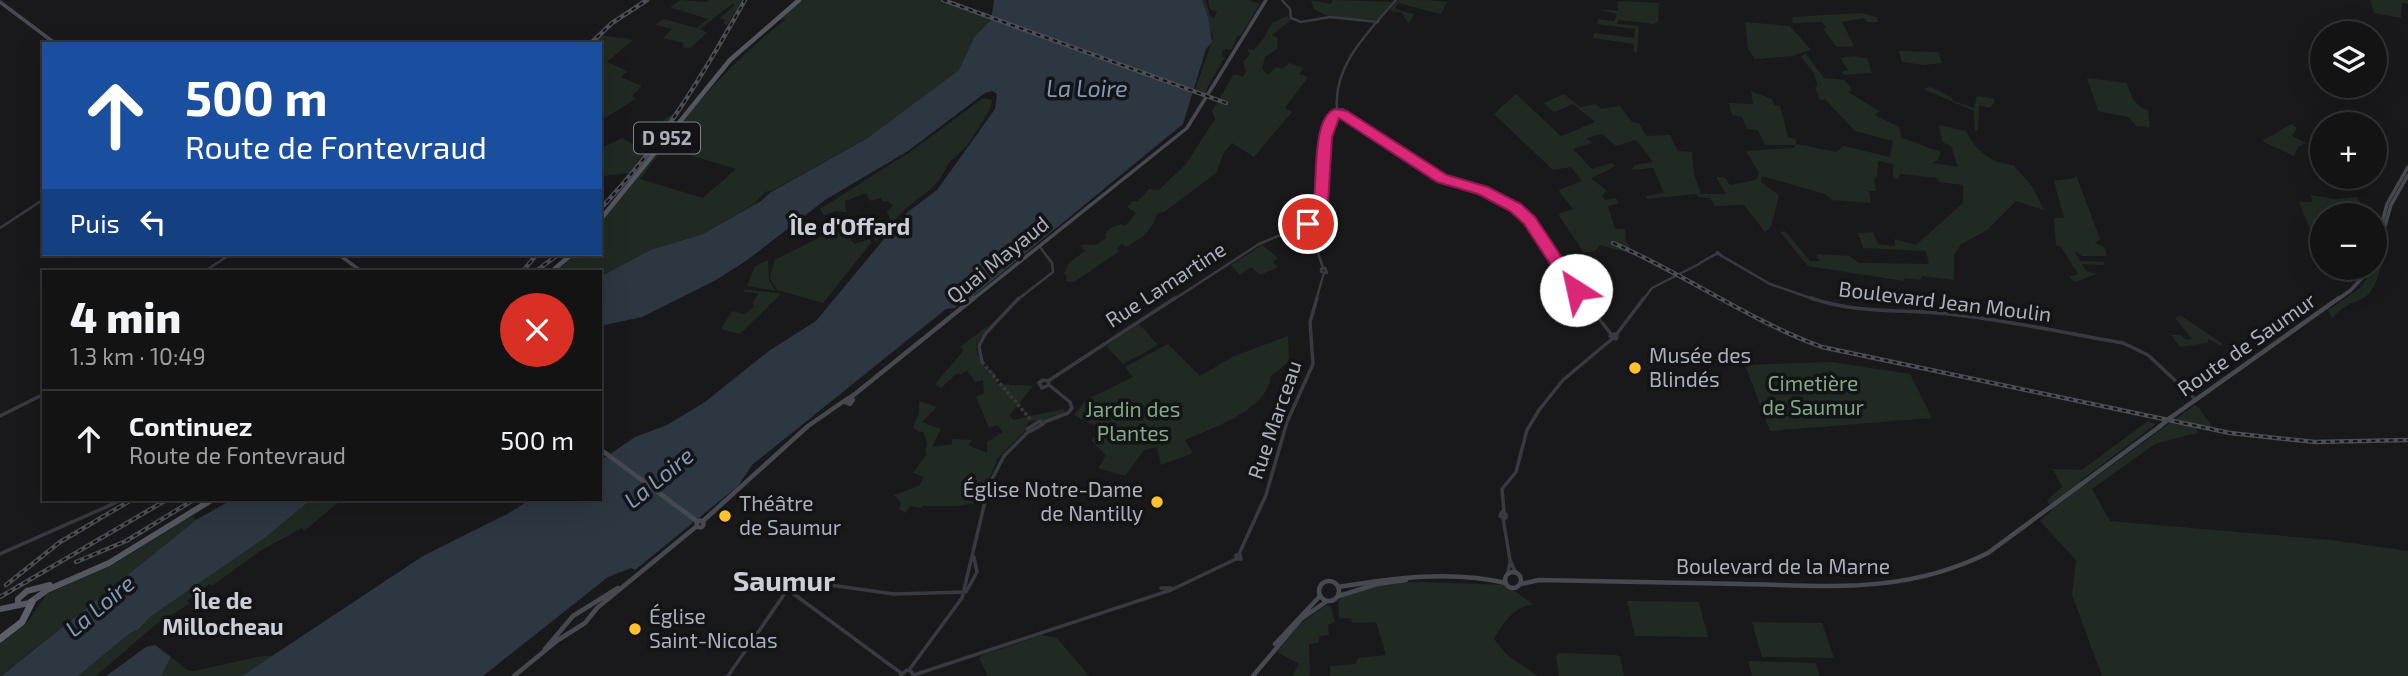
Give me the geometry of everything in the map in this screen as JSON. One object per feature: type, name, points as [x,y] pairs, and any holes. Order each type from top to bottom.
[{"type":"highway","points":[[0,638],[22,622],[34,596]]},
{"type":"highway","points":[[0,638],[20,622],[24,611],[19,602]]},
{"type":"main road","name":"D 952","points":[[602,218],[730,60],[799,0]]},
{"type":"main road","name":"Quai Mayaud","points":[[698,522],[732,497],[779,451],[837,405],[850,400],[889,369],[1190,124],[1266,0]]},
{"type":"main road","points":[[0,2],[53,42]]},
{"type":"main road","points":[[2387,204],[2408,167]]},
{"type":"main road","points":[[2387,219],[2391,205],[2408,175]]},
{"type":"main road","points":[[341,256],[360,270]]},
{"type":"main road","points":[[553,270],[570,256]]},
{"type":"main road","name":"Route de Saumur","points":[[2049,508],[2170,418],[2351,290],[2359,280]]},
{"type":"main road","points":[[514,676],[577,624],[589,619],[698,522],[602,450]]},
{"type":"main road","points":[[0,608],[103,566],[210,501]]},
{"type":"main road","name":"Boulevard de la Marne","points":[[1539,580],[1518,574],[1507,577],[1515,587],[1539,580],[1863,586],[1908,582],[1967,564],[2049,508]]},
{"type":"main road","points":[[1518,574],[1521,584]]},
{"type":"main road","points":[[1327,601],[1320,596],[1319,588],[1324,583],[1345,588],[1387,578],[1507,577]]},
{"type":"main road","points":[[1254,675],[1301,620],[1327,601],[1377,583],[1419,578]]},
{"type":"main road","points":[[540,655],[564,625],[583,609],[626,584]]},
{"type":"main road","points":[[1338,587],[1339,596]]},
{"type":"main road","points":[[19,602],[27,591],[34,596]]},
{"type":"main road","points":[[1254,675],[1292,623],[1320,596]]},
{"type":"main road","points":[[583,609],[594,612]]},
{"type":"main road","points":[[577,624],[583,609]]},
{"type":"street","points":[[1282,0],[1290,9],[1291,18],[1298,22],[1330,17],[1378,22]]},
{"type":"street","points":[[1307,225],[1319,209],[1324,142],[1335,114],[1333,111],[1337,108],[1336,96],[1347,62],[1396,0]]},
{"type":"street","points":[[1362,20],[1372,29]]},
{"type":"street","points":[[1337,108],[1344,110],[1342,114]]},
{"type":"street","points":[[1335,114],[1342,114],[1440,177],[1489,193],[1524,215],[1571,284],[1613,336],[1563,380],[1527,430],[1518,469],[1504,484],[1501,492],[1510,559],[1507,577]]},
{"type":"street","points":[[0,228],[42,200]]},
{"type":"street","name":"Rue Marceau","points":[[914,676],[1176,588],[1237,557],[1266,495],[1287,422],[1313,364],[1310,322],[1324,271],[1307,225]]},
{"type":"street","name":"Rue Lamartine","points":[[1042,423],[1068,413],[1072,408],[1070,402],[1049,383],[1259,244],[1307,225]]},
{"type":"street","points":[[982,362],[979,346],[986,333],[1027,290],[1052,274],[1053,266],[1040,247]]},
{"type":"street","name":"Boulevard Jean Moulin","points":[[1613,336],[1650,290],[1718,254],[1782,289],[1830,305],[1877,312],[1942,313],[2123,343],[2148,355],[2197,400]]},
{"type":"street","points":[[207,270],[228,256]]},
{"type":"street","points":[[0,416],[42,395]]},
{"type":"street","points":[[963,594],[989,485],[999,464],[1029,431],[1041,427],[1042,423],[1032,422],[1028,426],[1029,431]]},
{"type":"street","points":[[0,554],[119,501]]},
{"type":"street","points":[[788,589],[900,674],[909,670],[977,572],[974,555]]},
{"type":"street","points":[[1510,559],[1518,574]]},
{"type":"street","points":[[728,676],[794,580],[908,594],[963,594]]},
{"type":"street","points":[[909,670],[914,676]]},
{"type":"green space","points":[[681,0],[742,0],[727,25],[723,24],[725,20],[720,18],[735,5],[732,4],[700,29],[707,33],[690,48],[682,47],[684,43],[663,38],[672,29],[656,25],[663,19],[697,28],[708,19],[670,7]]},
{"type":"green space","points":[[802,0],[939,0],[991,20],[974,37],[959,70],[866,139],[765,192],[753,205],[703,234],[650,250],[602,276],[602,270],[558,270],[573,256],[602,256],[602,221],[710,89],[734,64],[786,19],[778,20]],"holes":[[[664,147],[736,169],[703,198],[640,179]]]},
{"type":"green space","points":[[1202,0],[1205,0],[1211,17],[1214,18],[1217,12],[1210,9],[1208,0],[1249,0],[1260,4],[1240,36],[1237,36],[1232,49],[1223,50],[1222,57],[1225,57],[1206,94],[1195,90],[1213,38]]},
{"type":"green space","points":[[1311,0],[1331,4],[1333,0],[1393,2],[1379,20],[1329,17],[1314,9]]},
{"type":"green space","points":[[1398,0],[1447,2],[1441,14],[1398,3],[1395,9],[1414,14],[1409,24],[1401,12],[1389,11]]},
{"type":"green space","points":[[2370,0],[2408,0],[2408,4],[2402,3],[2401,18],[2374,13]]},
{"type":"green space","points":[[1618,1],[1659,3],[1658,22],[1654,24],[1619,18],[1617,24],[1639,26],[1637,53],[1634,52],[1634,44],[1593,38],[1594,33],[1634,38],[1635,29],[1597,24],[1598,19],[1614,21],[1617,14],[1596,9],[1618,11]]},
{"type":"green space","points":[[1861,13],[1876,17],[1879,22],[1867,22],[1864,18],[1842,22],[1854,46],[1837,47],[1823,29],[1826,28],[1822,22],[1793,23],[1792,17]]},
{"type":"green space","points":[[1287,16],[1291,20],[1272,35],[1278,38],[1277,49],[1265,57],[1262,69],[1268,75],[1276,67],[1282,69],[1289,63],[1304,68],[1299,74],[1308,77],[1285,108],[1292,112],[1254,157],[1232,143],[1224,152],[1216,173],[1164,212],[1157,214],[1149,230],[1141,238],[1126,247],[1122,244],[1117,249],[1120,251],[1074,282],[1066,281],[1067,275],[1064,274],[1069,263],[1085,251],[1080,246],[1097,245],[1107,237],[1105,235],[1109,229],[1121,224],[1125,226],[1136,213],[1127,207],[1133,201],[1138,201],[1149,189],[1159,190],[1186,164],[1215,119],[1212,111],[1234,74],[1243,77],[1246,71],[1243,62],[1250,54],[1247,49],[1254,50],[1272,23]]},
{"type":"green space","points":[[1745,22],[1790,26],[1811,50],[1793,56],[1755,59],[1748,49]]},
{"type":"green space","points":[[600,35],[633,40],[607,62],[628,71],[621,77],[642,86],[632,96],[636,99],[605,118],[602,117],[602,42],[594,42]]},
{"type":"green space","points":[[1899,51],[1938,52],[1942,63],[1924,65],[1902,62]]},
{"type":"green space","points":[[1805,53],[1824,78],[1845,80],[1852,90],[1848,92],[1879,111],[1875,115],[1899,127],[1902,138],[1941,152],[1938,160],[1932,163],[1958,167],[1951,146],[1942,142],[1939,125],[1966,131],[1985,155],[1998,162],[2013,165],[2032,186],[2044,210],[2016,201],[1987,230],[1960,245],[1954,255],[1954,280],[1922,276],[1920,280],[1904,278],[1904,281],[1808,266],[1780,232],[1785,231],[1810,261],[1820,261],[1816,254],[1849,256],[1859,263],[1929,264],[1926,251],[1863,248],[1858,233],[1873,232],[1878,244],[1895,246],[1895,239],[1916,245],[1963,203],[1963,185],[1939,182],[1938,178],[1900,174],[1898,179],[1893,178],[1893,164],[1878,161],[1877,177],[1874,179],[1876,191],[1869,191],[1871,203],[1832,200],[1825,194],[1762,176],[1761,182],[1779,195],[1771,227],[1765,232],[1744,205],[1715,206],[1710,198],[1698,197],[1696,194],[1647,199],[1645,196],[1664,193],[1653,168],[1631,170],[1635,165],[1653,162],[1636,140],[1616,146],[1602,134],[1587,138],[1592,143],[1573,149],[1592,169],[1611,163],[1616,166],[1591,178],[1607,191],[1602,195],[1605,200],[1616,198],[1619,203],[1608,206],[1615,229],[1625,229],[1626,241],[1636,255],[1600,245],[1595,251],[1584,253],[1558,214],[1573,209],[1558,190],[1582,181],[1571,167],[1553,170],[1494,114],[1516,94],[1561,136],[1595,122],[1573,104],[1554,112],[1543,103],[1564,94],[1580,107],[1596,104],[1601,109],[1620,106],[1632,122],[1639,123],[1646,136],[1670,135],[1678,151],[1692,152],[1694,175],[1701,193],[1698,194],[1726,194],[1716,177],[1724,177],[1730,185],[1756,180],[1759,173],[1746,151],[1793,148],[1797,144],[1836,152],[1844,146],[1890,157],[1893,141],[1855,131],[1825,99],[1820,100],[1813,72],[1801,57]]},
{"type":"green space","points":[[1840,58],[1867,58],[1872,73],[1844,75],[1842,72],[1848,70]]},
{"type":"green space","points":[[2087,78],[2127,83],[2137,103],[2148,110],[2150,127],[2136,126],[2128,117],[2098,111]]},
{"type":"green space","points":[[1931,87],[1951,97],[1953,101],[1974,108],[1977,96],[1994,99],[1994,103],[1990,108],[1979,105],[1978,131],[1975,131],[1974,111],[1923,89]]},
{"type":"green space","points":[[1751,91],[1772,99],[1774,105],[1780,106],[1788,137],[1796,139],[1796,145],[1765,145],[1758,130],[1747,129],[1742,117],[1732,115],[1729,103],[1753,104]]},
{"type":"green space","points":[[983,98],[992,100],[990,109],[970,142],[949,163],[931,189],[905,209],[876,242],[864,224],[880,218],[882,222],[890,219],[887,211],[893,206],[887,201],[883,202],[881,198],[870,201],[866,193],[845,201],[846,212],[836,211],[824,215],[820,209],[913,150]]},
{"type":"green space","points":[[673,115],[629,173],[602,178],[602,148],[622,138],[632,144]]},
{"type":"green space","points":[[2291,124],[2297,128],[2292,136],[2306,143],[2298,147],[2294,156],[2262,141]]},
{"type":"green space","points":[[2076,175],[2100,239],[2095,243],[2104,247],[2107,256],[2082,256],[2075,251],[2080,261],[2104,262],[2105,265],[2082,264],[2086,271],[2097,274],[2075,282],[2069,277],[2078,274],[2061,247],[2056,246],[2054,218],[2064,218],[2054,181],[2075,178]]},
{"type":"green space","points":[[2311,195],[2336,199],[2357,197],[2361,203],[2310,203],[2310,229],[2299,202],[2312,202]]},
{"type":"green space","points":[[843,226],[854,244],[870,239],[871,243],[823,303],[777,290],[770,279],[774,260]]},
{"type":"green space","points":[[1262,245],[1278,258],[1273,262],[1278,267],[1260,275],[1251,267],[1240,275],[1231,265]]},
{"type":"green space","points":[[768,260],[769,280],[776,291],[747,286],[755,266]]},
{"type":"green space","points":[[2365,280],[2377,280],[2368,295],[2342,309],[2332,318],[2328,310],[2360,288]]},
{"type":"green space","points":[[745,289],[781,294],[740,334],[721,329],[732,311],[744,314],[754,307],[753,302],[759,293],[743,292]]},
{"type":"green space","points":[[2180,315],[2223,344],[2221,346],[2208,339],[2208,343],[2180,347],[2171,335],[2181,335],[2186,340],[2192,339],[2175,318]]},
{"type":"green space","points":[[990,324],[976,345],[981,362],[995,373],[997,384],[1033,386],[1010,415],[1013,420],[1064,409],[1064,412],[1044,420],[1029,421],[1024,432],[998,458],[986,486],[981,486],[975,503],[921,508],[910,506],[905,513],[899,509],[901,503],[894,495],[919,486],[924,477],[913,473],[927,454],[923,432],[913,427],[919,413],[919,401],[937,407],[922,422],[941,429],[932,447],[952,444],[952,439],[972,440],[968,445],[987,453],[987,442],[1003,432],[997,425],[989,428],[976,397],[984,393],[983,380],[975,382],[967,370],[961,375],[957,373],[941,388],[935,384],[964,350],[960,347]]},
{"type":"green space","points":[[1139,324],[1158,345],[1123,364],[1106,346]]},
{"type":"green space","name":"Jardin des Plantes","points":[[1288,336],[1289,361],[1271,376],[1268,388],[1260,399],[1237,416],[1185,440],[1193,453],[1161,465],[1157,447],[1144,450],[1125,476],[1098,468],[1106,456],[1091,440],[1103,430],[1074,415],[1086,400],[1133,377],[1125,367],[1168,344],[1200,376],[1234,356]]},
{"type":"green space","name":"Cimetière de Saumur","points":[[1832,362],[1910,374],[1932,418],[1770,431],[1745,365]]},
{"type":"green space","points":[[2195,405],[2212,426],[2196,425],[2197,433],[2155,444],[2092,489],[2110,521],[2330,540],[2408,551],[2408,676],[2102,676],[2072,595],[2076,560],[2040,521],[2052,510],[2047,500],[2062,487],[2053,469],[2082,470],[2148,421],[2156,424],[2080,481],[2085,485]]},
{"type":"green space","points":[[310,501],[343,501],[304,531],[302,528],[260,551],[212,586],[209,584],[187,601],[189,604],[154,626],[96,676],[78,676],[140,628],[150,617],[266,537]]},
{"type":"green space","points":[[192,516],[196,520],[0,676],[0,644],[26,624],[47,594],[116,563]]},
{"type":"green space","points":[[1414,582],[1506,585],[1534,605],[1515,612],[1494,639],[1506,654],[1538,676],[1330,676],[1330,666],[1356,664],[1358,658],[1386,655],[1376,622],[1352,623],[1351,618],[1339,618],[1338,601],[1366,587]]},
{"type":"green space","points":[[1627,601],[1699,602],[1708,637],[1635,636]]},
{"type":"green space","points":[[1326,605],[1331,606],[1335,622],[1328,625],[1329,635],[1319,636],[1319,643],[1309,644],[1310,676],[1292,676],[1299,664],[1277,652],[1300,624]]},
{"type":"green space","points":[[1752,622],[1822,623],[1834,658],[1762,657]]},
{"type":"green space","points":[[1042,635],[1057,638],[1089,676],[988,676],[979,658]]},
{"type":"green space","points":[[1558,653],[1617,655],[1620,657],[1624,676],[1559,676],[1556,656]]},
{"type":"green space","points":[[273,656],[242,676],[161,676],[171,657],[187,670],[194,671]]},
{"type":"green space","points":[[1748,661],[1816,663],[1820,676],[1752,676]]},
{"type":"water","name":"La Loire","points":[[994,0],[1202,0],[1212,42],[1206,49],[1183,124],[965,303],[962,301],[955,308],[946,309],[752,465],[738,486],[635,570],[631,568],[608,577],[483,676],[242,676],[423,556],[528,501],[602,501],[602,460],[635,437],[667,425],[705,402],[770,350],[816,321],[904,215],[937,190],[995,109],[997,94],[992,91],[985,93],[908,151],[825,200],[746,261],[714,281],[642,317],[602,326],[602,276],[650,250],[703,234],[866,139],[959,70],[974,37],[991,20]]},
{"type":"water","name":"La Loire","points":[[229,501],[310,501],[266,537],[150,617],[140,628],[78,676],[1,676],[196,520]]},
{"type":"water","points":[[155,645],[171,657],[161,676],[106,676],[146,647]]},
{"type":"tunnel","points":[[982,362],[1031,420]]},
{"type":"railway","points":[[592,42],[612,23],[647,0]]},
{"type":"railway","points":[[602,207],[642,161],[679,109],[745,0]]},
{"type":"railway","points":[[943,0],[1226,103]]},
{"type":"railway","points":[[1613,243],[1768,324],[1822,347],[2230,433],[2315,442],[2408,440]]},
{"type":"railway","points":[[524,270],[535,256]]},
{"type":"railway","points":[[537,270],[556,256]]},
{"type":"railway","points":[[6,585],[60,542],[130,501]]},
{"type":"railway","points":[[0,597],[165,501]]},
{"type":"railway","points":[[76,562],[126,541],[192,501]]},
{"type":"place","name":"Musée des Blindés","points":[[1635,368]]},
{"type":"place","name":"Église Notre-Dame de Nantilly","points":[[1157,502]]},
{"type":"place","name":"Théâtre de Saumur","points":[[725,516]]},
{"type":"place","name":"Église Saint-Nicolas","points":[[635,629]]},
{"type":"district","name":"Île d'Offard","points":[[850,227]]},
{"type":"district","name":"Saumur","points":[[784,581]]},
{"type":"district","name":"Île de Millocheau","points":[[223,614]]},
{"type":"route","points":[[1308,224],[1321,203],[1325,137],[1332,117],[1342,114],[1438,176],[1483,190],[1516,207],[1529,221],[1576,290]]}]
